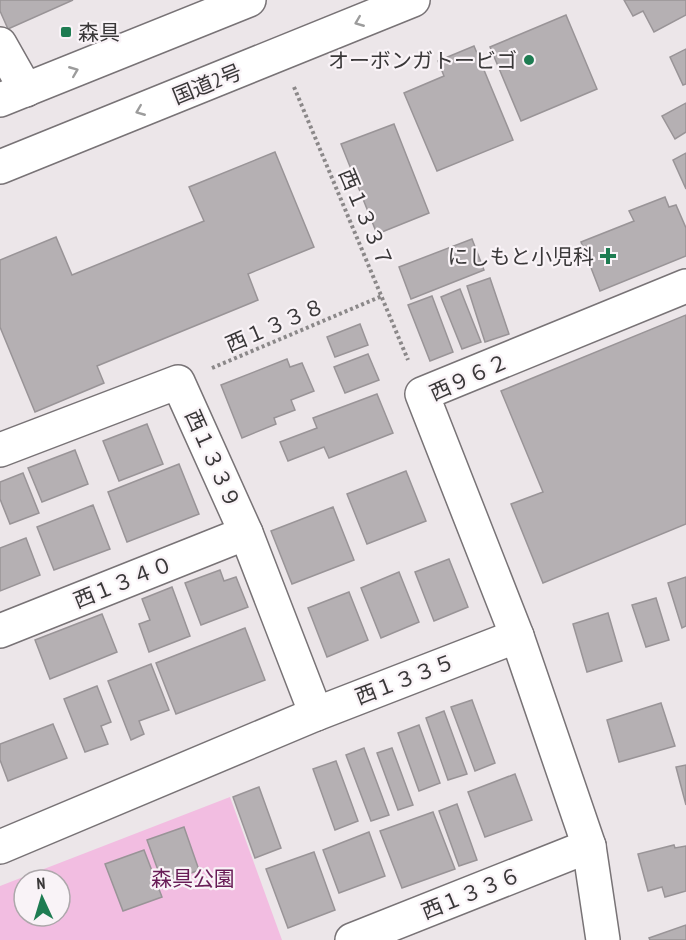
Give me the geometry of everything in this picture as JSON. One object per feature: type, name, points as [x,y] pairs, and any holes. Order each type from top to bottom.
[{"type":"main road","points":[[0,44],[13,95],[249,0]]},
{"type":"main road","name":"国道2号","points":[[0,167],[414,0]]},
{"type":"main road","name":"西９６２","points":[[517,636],[422,394],[686,286]]},
{"type":"main road","points":[[0,450],[178,382]]},
{"type":"main road","name":"西１３３９","points":[[178,382],[246,533],[316,714]]},
{"type":"main road","name":"西１３４０","points":[[0,630],[246,533]]},
{"type":"main road","points":[[517,636],[589,846],[603,940]]},
{"type":"main road","name":"西１３３５","points":[[0,847],[316,714],[517,636]]},
{"type":"main road","name":"西１３３６","points":[[352,940],[589,846]]},
{"type":"path","name":"西１３３７","points":[[280,55],[422,394]]},
{"type":"path","name":"西１３３８","points":[[178,382],[382,296]]},
{"type":"green space","name":"森具公園","points":[[230,797],[282,940],[0,940],[0,886],[12,881],[12,928],[72,928],[72,868],[47,868]]},
{"type":"building","points":[[0,0],[73,0],[8,29],[0,11]]},
{"type":"building","points":[[624,0],[686,0],[686,15],[654,32],[643,11],[633,16]]},
{"type":"building","points":[[566,15],[597,89],[521,121],[490,47]]},
{"type":"building","points":[[474,46],[513,140],[437,171],[404,93],[444,76],[438,61]]},
{"type":"building","points":[[686,49],[686,84],[683,85],[670,57]]},
{"type":"building","points":[[686,103],[686,132],[675,139],[662,116]]},
{"type":"building","points":[[394,124],[429,213],[377,234],[341,144]]},
{"type":"building","points":[[275,152],[314,247],[248,274],[258,300],[97,366],[104,383],[35,412],[0,327],[0,260],[56,237],[72,275],[204,221],[189,187]]},
{"type":"building","points":[[686,153],[686,189],[673,160]]},
{"type":"building","points":[[665,197],[669,207],[676,205],[686,228],[686,256],[600,291],[581,242],[634,221],[629,211]]},
{"type":"building","points":[[472,239],[484,270],[411,299],[399,267]]},
{"type":"building","points":[[490,278],[509,334],[485,342],[467,286]]},
{"type":"building","points":[[460,289],[481,342],[462,349],[441,297]]},
{"type":"building","points":[[432,296],[453,352],[430,361],[408,305]]},
{"type":"building","points":[[686,315],[686,524],[543,583],[511,504],[543,492],[501,391]]},
{"type":"building","points":[[360,324],[368,345],[335,357],[327,337]]},
{"type":"building","points":[[368,354],[379,380],[345,393],[334,367]]},
{"type":"building","points":[[287,359],[290,367],[302,363],[314,391],[291,400],[295,410],[274,418],[276,424],[242,438],[221,385]]},
{"type":"building","points":[[377,394],[393,433],[329,458],[324,447],[288,461],[280,442],[317,428],[313,418]]},
{"type":"building","points":[[147,424],[163,464],[119,481],[103,441]]},
{"type":"building","points":[[75,450],[88,484],[42,502],[28,468]]},
{"type":"building","points":[[179,464],[199,514],[127,542],[108,492]]},
{"type":"building","points":[[406,471],[426,521],[367,544],[347,494]]},
{"type":"building","points":[[23,473],[39,513],[10,524],[0,499],[0,482]]},
{"type":"building","points":[[93,505],[110,549],[54,570],[37,527]]},
{"type":"building","points":[[333,507],[354,560],[292,584],[271,531]]},
{"type":"building","points":[[26,538],[40,575],[0,591],[0,548]]},
{"type":"building","points":[[449,559],[468,607],[434,621],[415,572]]},
{"type":"building","points":[[220,570],[224,581],[236,577],[248,607],[201,625],[185,583]]},
{"type":"building","points":[[399,572],[419,622],[381,638],[361,588]]},
{"type":"building","points":[[686,577],[686,626],[682,628],[668,583]]},
{"type":"building","points":[[172,587],[190,636],[149,652],[139,624],[150,620],[142,599]]},
{"type":"building","points":[[349,592],[368,640],[327,657],[308,608]]},
{"type":"building","points":[[656,598],[669,640],[646,647],[632,605]]},
{"type":"building","points":[[608,613],[622,661],[587,672],[573,624]]},
{"type":"building","points":[[102,614],[117,652],[50,679],[35,640]]},
{"type":"building","points":[[245,628],[265,680],[176,714],[156,663]]},
{"type":"building","points":[[151,664],[169,710],[139,721],[144,734],[131,740],[108,681]]},
{"type":"building","points":[[97,686],[111,722],[101,726],[108,744],[85,752],[64,699]]},
{"type":"building","points":[[472,700],[495,763],[475,771],[451,707]]},
{"type":"building","points":[[661,703],[675,746],[619,762],[607,720]]},
{"type":"building","points":[[444,711],[467,774],[448,780],[426,718]]},
{"type":"building","points":[[53,724],[67,758],[8,781],[0,760],[0,744]]},
{"type":"building","points":[[419,725],[440,783],[419,791],[398,733]]},
{"type":"building","points":[[364,748],[389,815],[371,821],[346,755]]},
{"type":"building","points":[[392,748],[413,805],[398,810],[377,753]]},
{"type":"building","points":[[336,761],[358,821],[335,830],[313,769]]},
{"type":"building","points":[[686,765],[686,805],[676,767]]},
{"type":"building","points":[[515,774],[532,820],[485,837],[468,792]]},
{"type":"building","points":[[259,787],[281,848],[255,858],[233,797]]},
{"type":"building","points":[[457,804],[477,860],[459,866],[439,811]]},
{"type":"building","points":[[433,812],[455,869],[402,888],[380,831]]},
{"type":"building","points":[[184,827],[199,870],[163,884],[147,840]]},
{"type":"building","points":[[369,832],[385,876],[339,893],[323,850]]},
{"type":"building","points":[[674,845],[675,848],[686,846],[686,891],[665,897],[662,887],[648,891],[638,854]]},
{"type":"building","points":[[144,850],[162,897],[123,911],[105,864]]},
{"type":"building","points":[[314,852],[335,910],[288,928],[266,869]]},
{"type":"building","points":[[686,925],[686,940],[650,940],[649,938]]},
{"type":"place","name":"森具","points":[[66,32]]},
{"type":"place","name":"オーボンガトービゴ","points":[[529,60]]},
{"type":"place","name":"にしもと小児科","points":[[608,256]]}]
